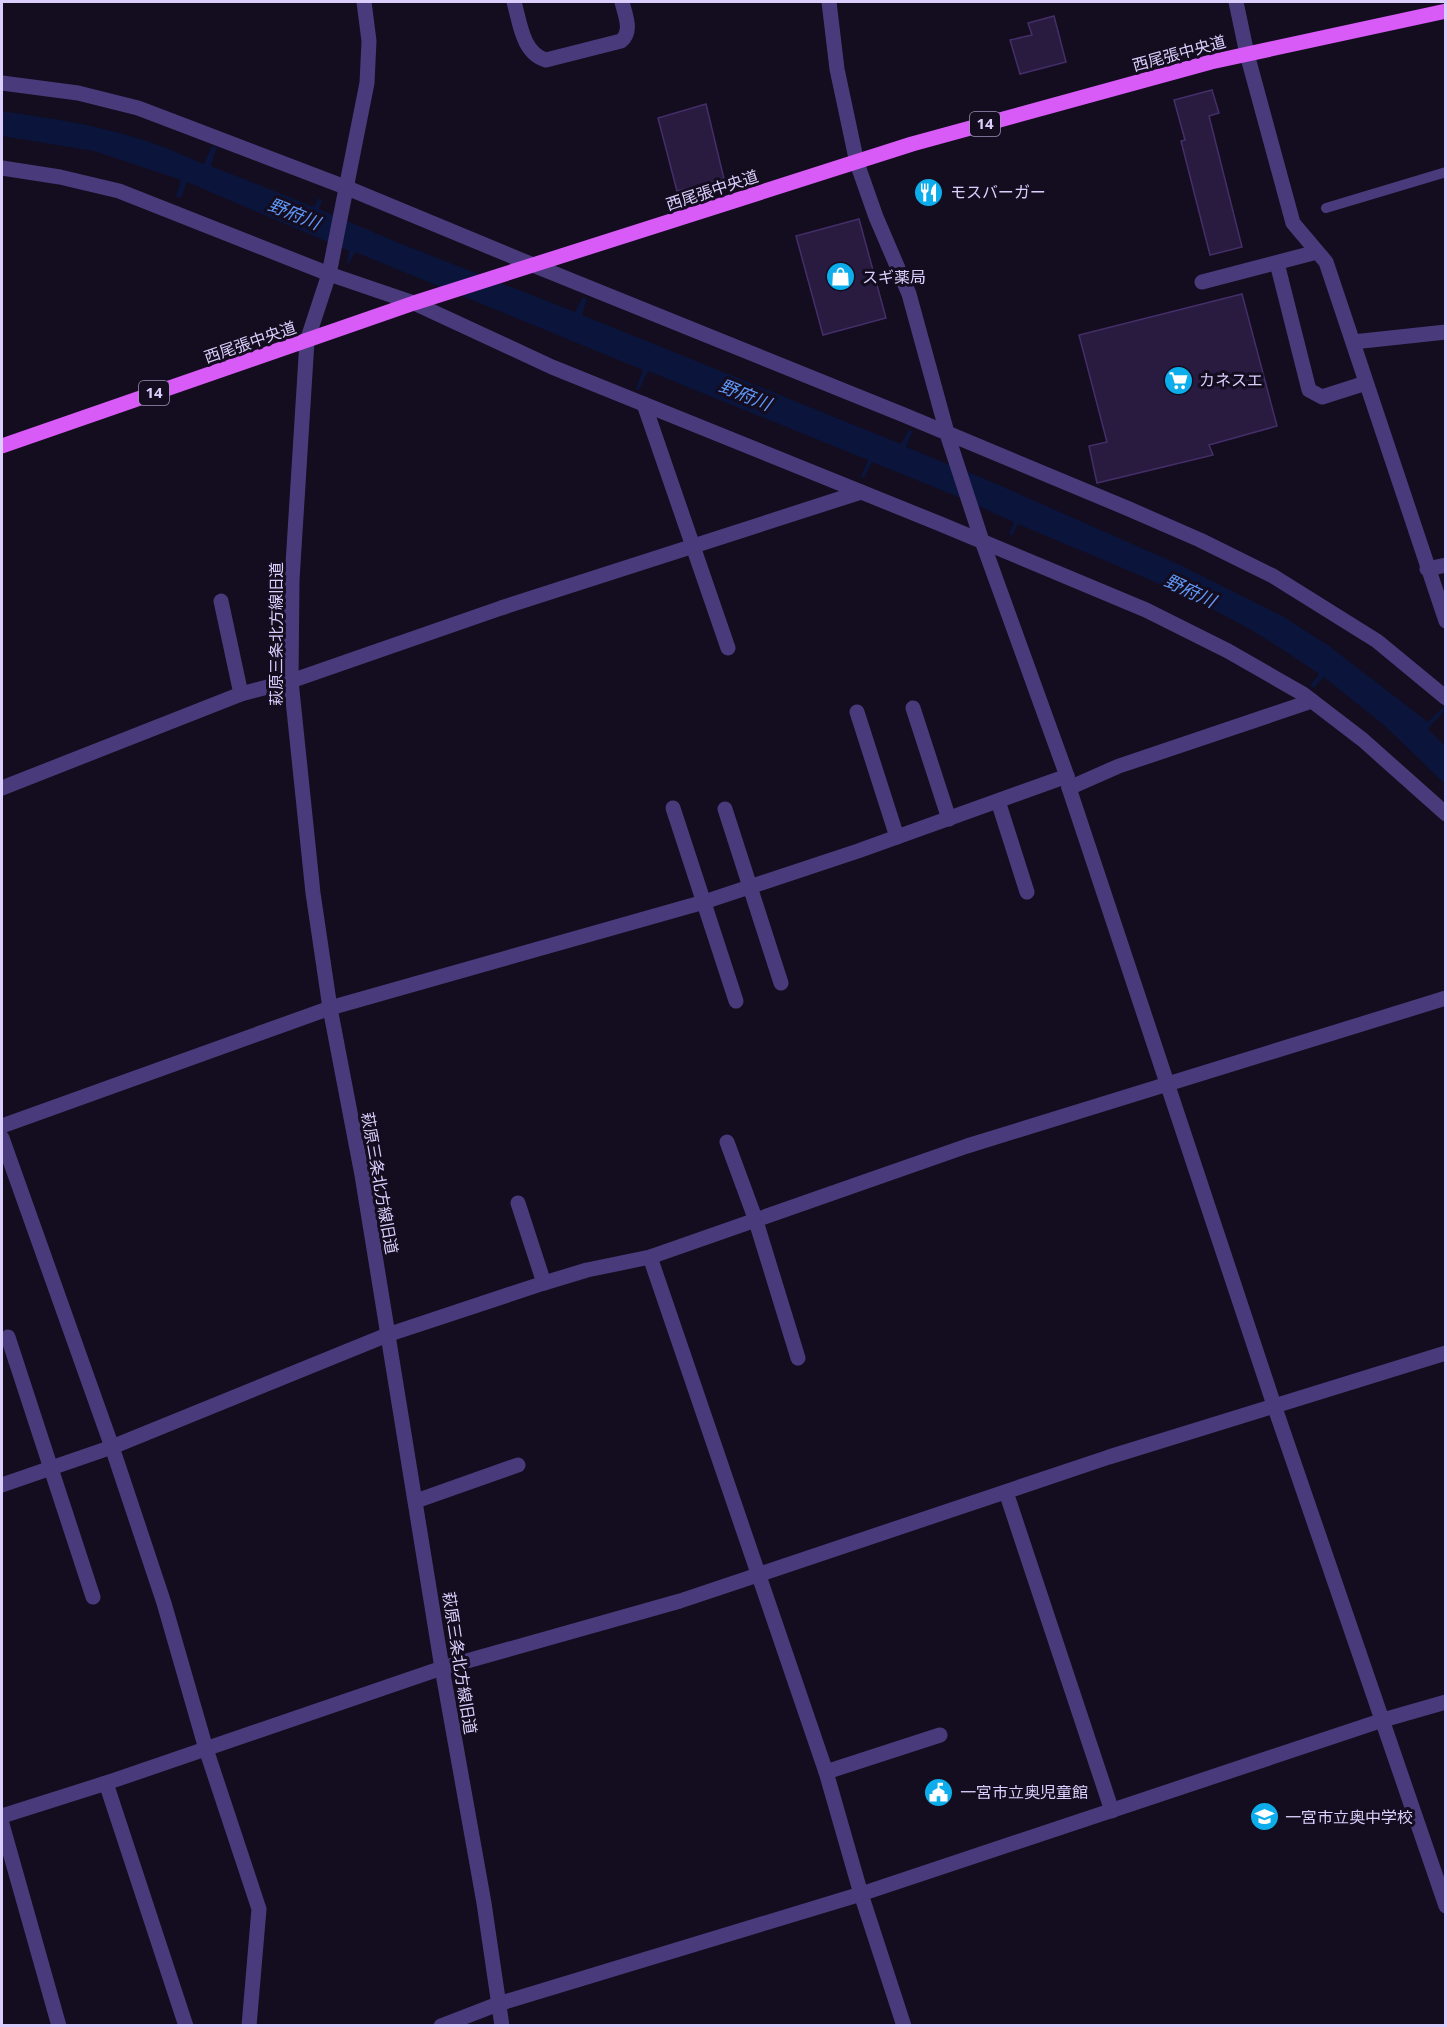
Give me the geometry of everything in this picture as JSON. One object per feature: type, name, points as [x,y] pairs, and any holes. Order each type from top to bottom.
[{"type":"main road","name":"西尾張中央道","points":[[2,446],[414,303],[912,144],[1211,62],[1446,12]]},
{"type":"street","name":"萩原三条北方線旧道","points":[[364,2],[369,41],[367,83],[329,271],[307,341],[292,580],[291,681],[313,893],[330,1008],[362,1175],[442,1668],[484,1903],[502,2025]]},
{"type":"street","points":[[514,2],[524,40],[538,58],[546,60],[621,41],[625,38],[628,26],[622,2]]},
{"type":"street","points":[[829,2],[837,69],[857,163],[876,217],[909,294],[949,436],[981,536],[1068,782],[1274,1405],[1446,1906]]},
{"type":"street","points":[[1240,2],[1247,54],[1293,223],[1326,262],[1446,621]]},
{"type":"street","points":[[2,83],[78,93],[138,108],[533,265],[1179,531],[1273,576],[1377,641],[1446,698]]},
{"type":"street","points":[[2,168],[60,177],[119,191],[414,303],[552,367],[861,492],[981,536],[1146,610],[1228,651],[1312,701],[1363,740],[1446,814]]},
{"type":"street","points":[[1202,282],[1317,252]]},
{"type":"street","points":[[1277,263],[1309,390],[1322,397],[1366,384]]},
{"type":"street","points":[[1353,342],[1446,332]]},
{"type":"street","points":[[644,404],[728,648]]},
{"type":"street","points":[[2,788],[242,694],[291,681],[512,604],[861,492]]},
{"type":"street","points":[[1427,569],[1446,565]]},
{"type":"street","points":[[221,601],[242,694]]},
{"type":"street","points":[[2,1125],[330,1008],[704,902],[998,801],[1119,766],[1312,701]]},
{"type":"street","points":[[913,708],[949,819]]},
{"type":"street","points":[[858,712],[897,837]]},
{"type":"street","points":[[998,801],[1028,892]]},
{"type":"street","points":[[673,808],[736,1001]]},
{"type":"street","points":[[725,809],[781,983]]},
{"type":"street","points":[[2,1485],[112,1447],[387,1335],[587,1270],[650,1257],[755,1218],[967,1146],[1446,998]]},
{"type":"street","points":[[2,1138],[112,1447],[164,1603],[206,1749],[259,1909],[249,2025]]},
{"type":"street","points":[[727,1142],[755,1218],[798,1358]]},
{"type":"street","points":[[518,1203],[544,1283]]},
{"type":"street","points":[[650,1257],[826,1772],[861,1894],[904,2025]]},
{"type":"street","points":[[8,1337],[93,1597]]},
{"type":"street","points":[[2,1816],[106,1783],[442,1668],[680,1601],[1274,1405],[1446,1353]]},
{"type":"street","points":[[416,1501],[518,1465]]},
{"type":"street","points":[[1006,1492],[1112,1811]]},
{"type":"street","points":[[441,2025],[498,2004],[861,1894],[1383,1720],[1446,1702]]},
{"type":"street","points":[[826,1772],[940,1735]]},
{"type":"street","points":[[106,1783],[186,2025]]},
{"type":"street","points":[[2,1824],[59,2025]]},
{"type":"lane","points":[[1326,208],[1446,172]]},
{"type":"water","name":"野府川","points":[[2,111],[108,130],[159,145],[204,164],[212,146],[217,147],[211,166],[314,207],[318,198],[322,201],[319,209],[394,241],[575,312],[583,297],[587,299],[582,315],[901,444],[909,430],[913,431],[906,447],[985,479],[1180,565],[1284,617],[1329,646],[1428,722],[1442,708],[1445,710],[1428,729],[1445,746],[1445,784],[1385,726],[1324,677],[1314,688],[1310,686],[1319,674],[1244,626],[1180,594],[1018,524],[1012,536],[1009,534],[1014,522],[872,462],[864,478],[861,477],[868,460],[648,371],[639,390],[636,389],[643,370],[355,252],[349,264],[347,262],[349,251],[187,182],[181,198],[176,196],[181,180],[94,151],[2,136]]},
{"type":"building","points":[[1054,16],[1066,62],[1020,74],[1010,40],[1032,35],[1028,23]]},
{"type":"building","points":[[1212,90],[1219,113],[1209,116],[1242,247],[1210,255],[1181,141],[1185,140],[1174,100]]},
{"type":"building","points":[[706,104],[724,179],[677,191],[658,118]]},
{"type":"building","name":"スギ薬局","points":[[859,219],[886,318],[823,335],[796,236]]},
{"type":"building","name":"カネスエ","points":[[1242,294],[1277,426],[1209,445],[1213,455],[1097,483],[1089,446],[1107,442],[1079,335]]},
{"type":"place","name":"モスバーガー","points":[[929,192]]},
{"type":"place","name":"スギ薬局","points":[[841,277]]},
{"type":"place","name":"カネスエ","points":[[1178,380]]},
{"type":"place","name":"一宮市立奥児童館","points":[[939,1792]]},
{"type":"place","name":"一宮市立奥中学校","points":[[1264,1817]]}]
